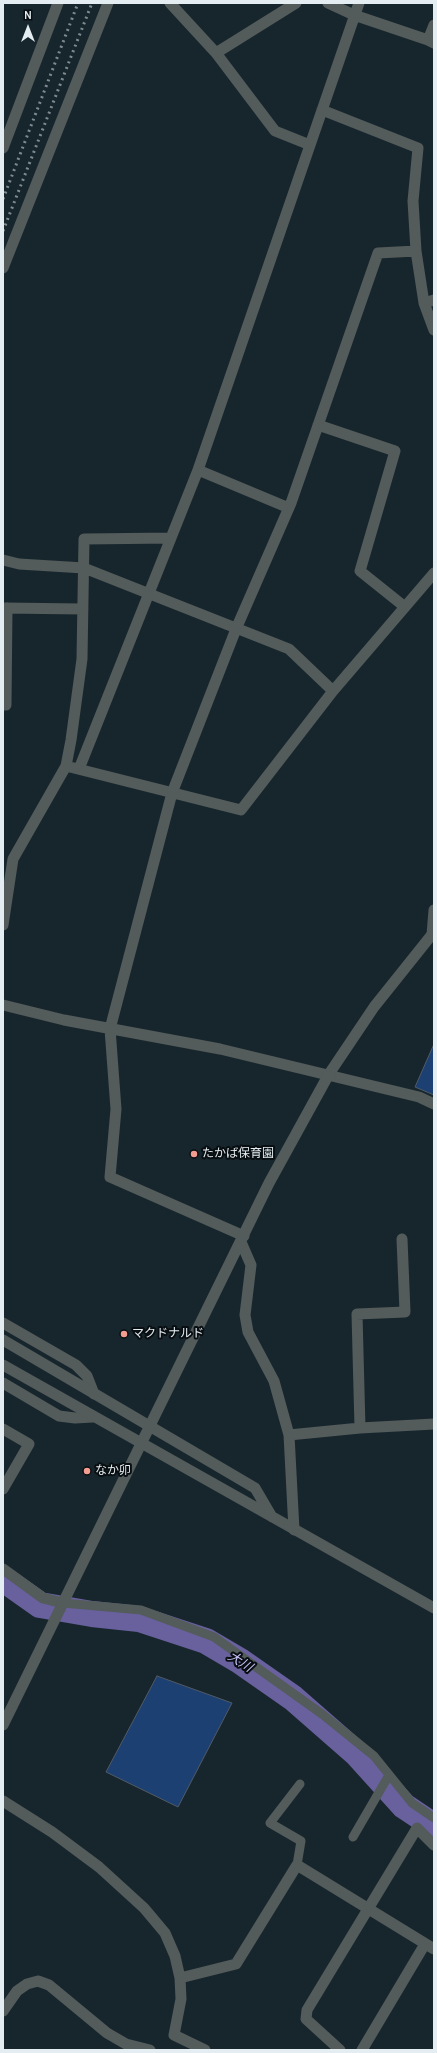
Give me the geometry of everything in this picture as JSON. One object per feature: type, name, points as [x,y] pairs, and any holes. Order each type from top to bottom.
[{"type":"street","points":[[3,148],[58,3]]},
{"type":"street","points":[[3,268],[108,3]]},
{"type":"street","points":[[170,3],[216,53],[275,131],[310,145]]},
{"type":"street","points":[[216,53],[296,3]]},
{"type":"street","points":[[328,3],[354,15],[431,42],[434,24]]},
{"type":"street","points":[[79,770],[198,470],[359,3]]},
{"type":"street","points":[[322,110],[418,148],[413,201],[416,251],[429,302],[434,330]]},
{"type":"street","points":[[294,1530],[289,1435],[274,1381],[248,1332],[245,1315],[251,1265],[242,1239],[110,1177],[116,1109],[110,1028],[172,793],[236,629],[288,508],[378,253],[416,251]]},
{"type":"street","points":[[318,425],[395,451],[360,570],[405,607]]},
{"type":"street","points":[[198,470],[288,508]]},
{"type":"street","points":[[3,925],[13,859],[66,766],[72,740],[82,659],[84,539],[170,538]]},
{"type":"street","points":[[3,560],[19,564],[84,568],[289,649],[333,691]]},
{"type":"street","points":[[66,766],[241,810],[333,691],[434,573]]},
{"type":"street","points":[[3,705],[6,705],[5,608],[83,609]]},
{"type":"street","points":[[3,1725],[269,1183],[329,1074],[374,1007],[433,934],[434,910]]},
{"type":"street","points":[[3,1004],[110,1028],[220,1048],[419,1097],[434,1104]]},
{"type":"street","points":[[360,1428],[357,1314],[405,1312],[402,1239]]},
{"type":"street","points":[[3,1323],[76,1365],[87,1376],[94,1394]]},
{"type":"street","points":[[3,1340],[150,1428],[255,1488],[272,1517]]},
{"type":"street","points":[[3,1365],[434,1608]]},
{"type":"street","points":[[3,1383],[59,1416],[75,1418],[93,1417]]},
{"type":"street","points":[[289,1435],[360,1428],[434,1424]]},
{"type":"street","points":[[3,1429],[29,1444],[3,1489]]},
{"type":"street","points":[[3,1569],[44,1598],[63,1604]]},
{"type":"street","points":[[3,1801],[52,1832],[99,1867],[144,1908],[165,1933],[175,1956],[180,1978],[181,1999],[174,2035],[205,2050]]},
{"type":"street","points":[[340,2050],[306,2019],[307,2010],[417,1828],[434,1845]]},
{"type":"street","points":[[180,1978],[236,1964],[297,1865],[430,1947],[362,2050]]},
{"type":"street","points":[[3,2011],[22,1987],[38,1981],[49,1985],[107,2033],[126,2044],[150,2050]]},
{"type":"lane","points":[[63,1604],[141,1610],[214,1637],[322,1714],[374,1756],[412,1803],[434,1818]]},
{"type":"lane","points":[[352,1837],[389,1775]]},
{"type":"lane","points":[[297,1865],[301,1841],[270,1823],[300,1784]]},
{"type":"building","points":[[434,1044],[434,1095],[415,1087]]},
{"type":"building","points":[[157,1676],[232,1703],[178,1807],[106,1772]]},
{"type":"waterway","name":"大川","points":[[3,1579],[40,1605],[92,1614],[139,1619],[206,1641],[240,1661],[293,1698],[357,1754],[404,1806],[434,1826]]},
{"type":"railway","points":[[3,199],[78,3]]},
{"type":"railway","points":[[3,231],[92,3]]},
{"type":"place","name":"たかば保育園","points":[[194,1154]]},
{"type":"place","name":"マクドナルド","points":[[124,1334]]},
{"type":"place","name":"なか卯","points":[[87,1471]]}]
